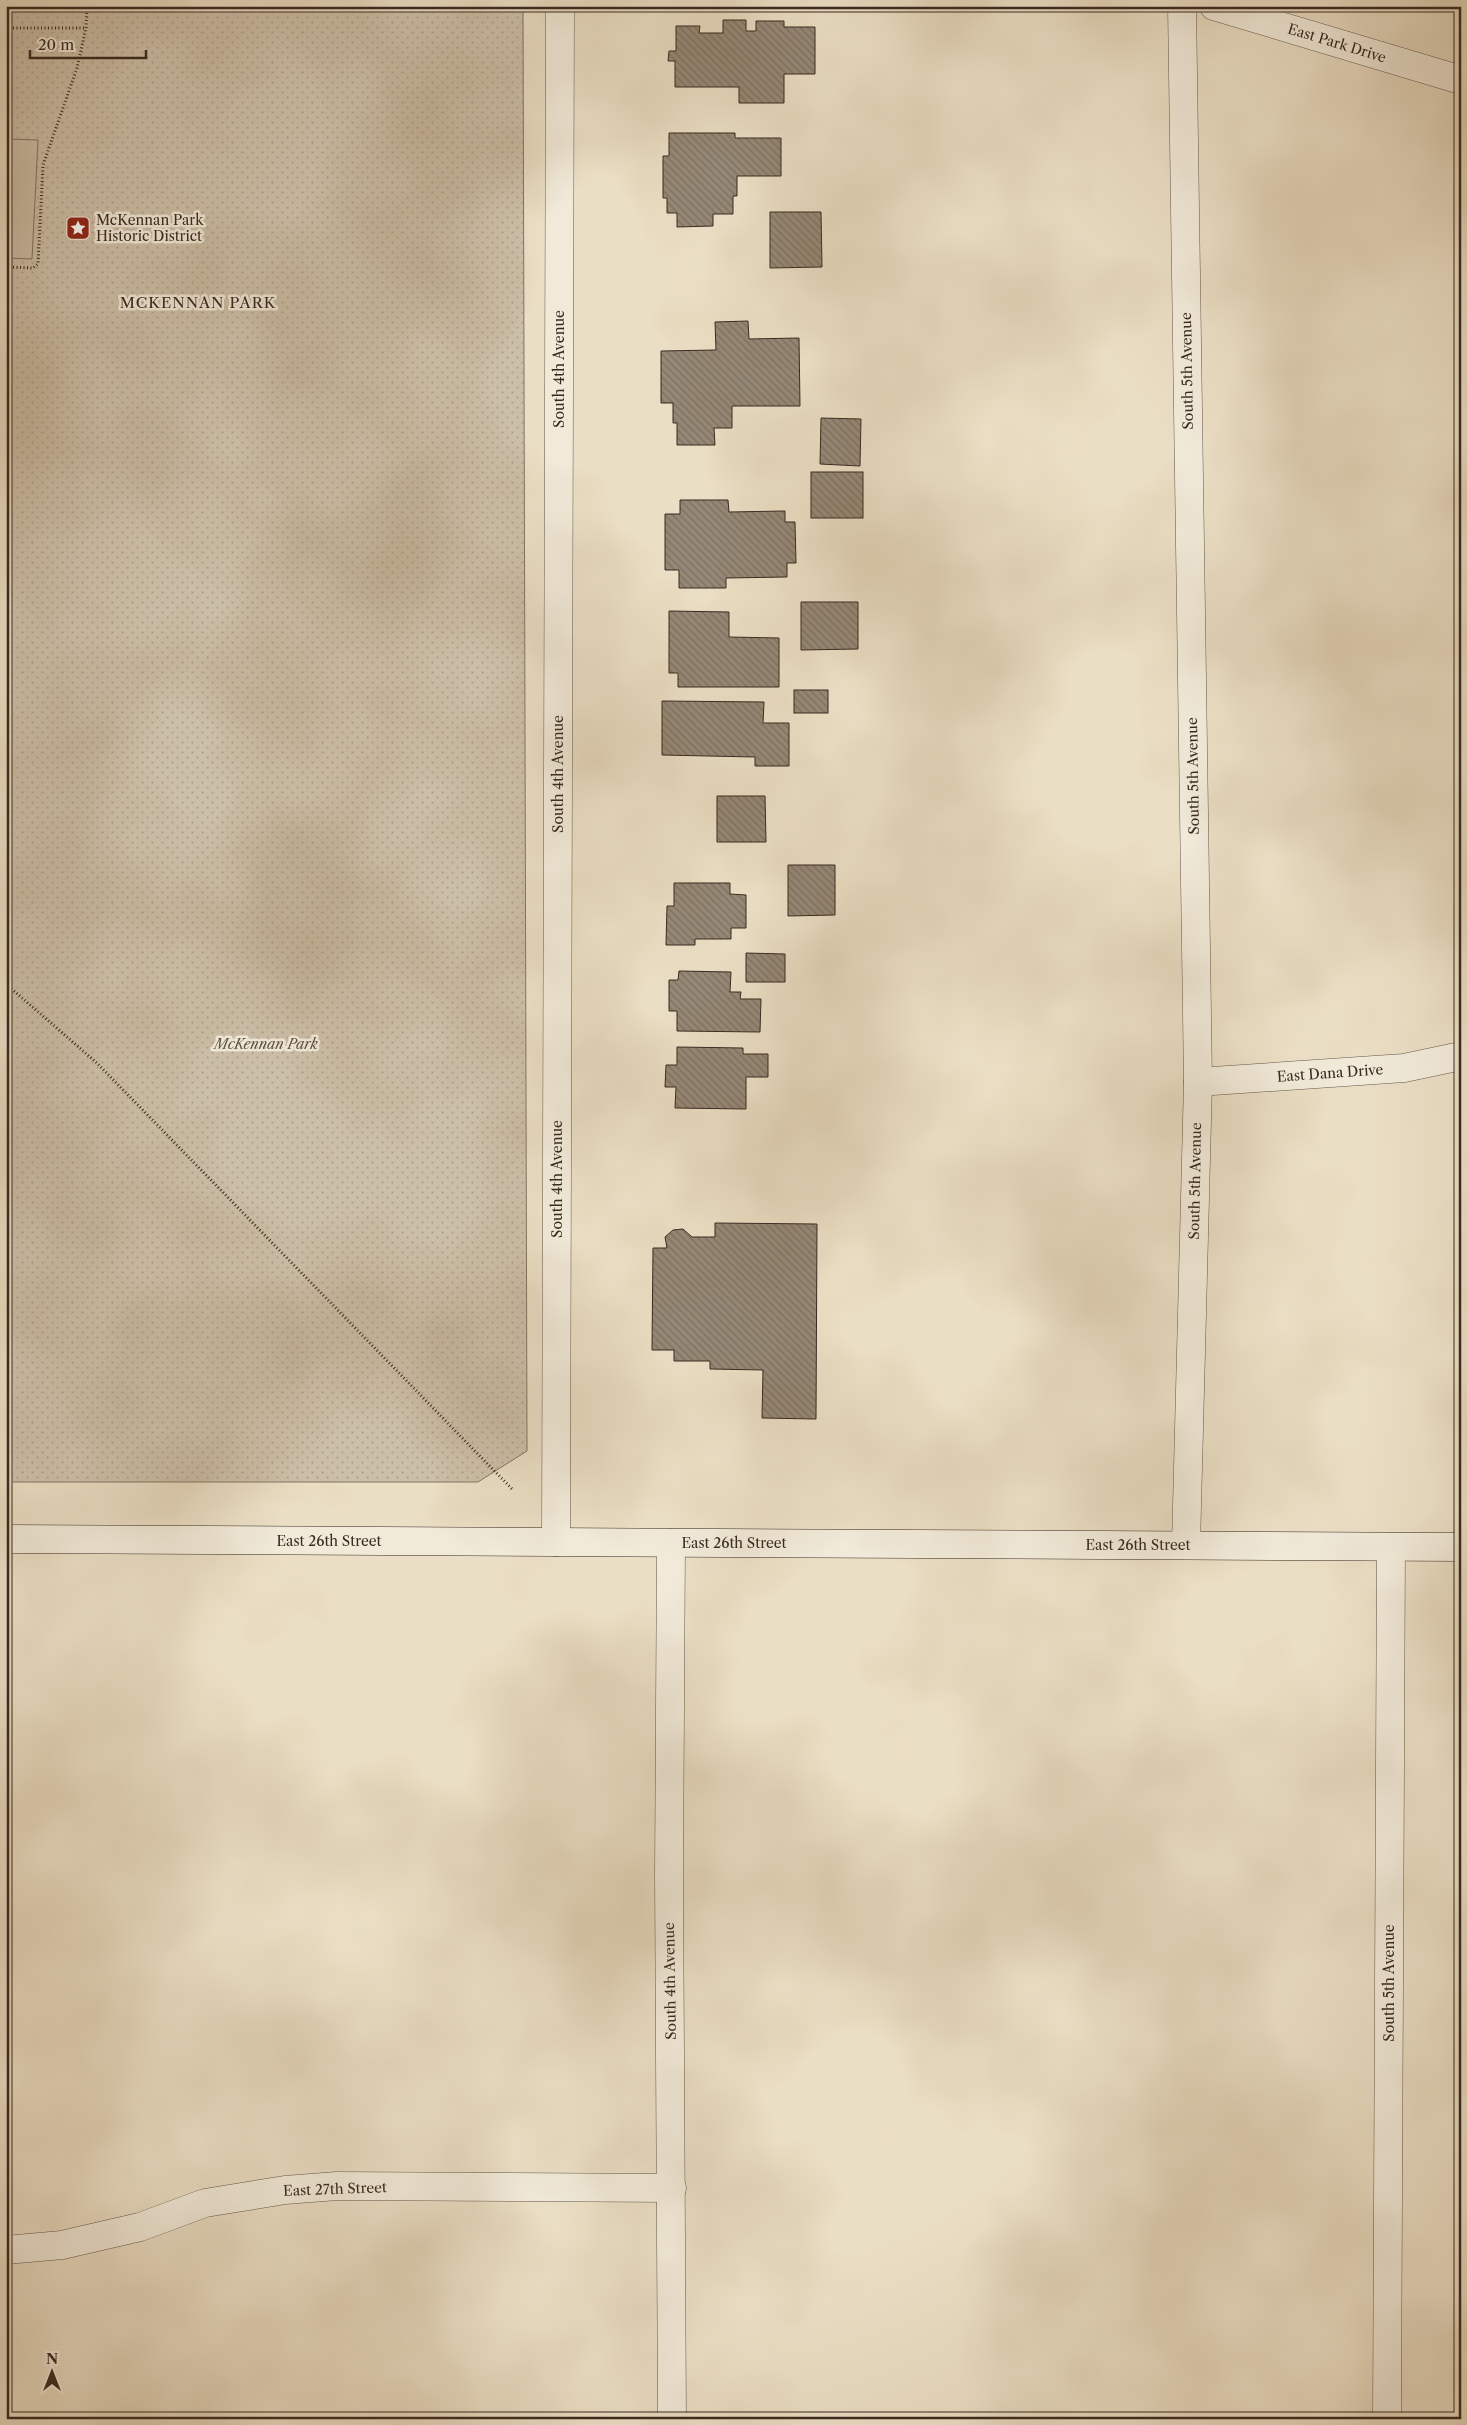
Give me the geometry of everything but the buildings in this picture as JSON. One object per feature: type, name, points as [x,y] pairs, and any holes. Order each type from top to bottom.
[{"type":"street","name":"South 4th Avenue","points":[[556,1542],[560,6]]},
{"type":"street","name":"South 5th Avenue","points":[[1182,6],[1198,1082],[1186,1545]]},
{"type":"street","name":"East Park Drive","points":[[1214,6],[1461,80]]},
{"type":"street","name":"East Dana Drive","points":[[1198,1082],[1404,1068],[1461,1056]]},
{"type":"street","name":"East 26th Street","points":[[6,1539],[1461,1547]]},
{"type":"street","name":"South 4th Avenue","points":[[671,1543],[669,1875],[672,2419]]},
{"type":"street","name":"South 5th Avenue","points":[[1387,2419],[1391,1546]]},
{"type":"street","name":"East 27th Street","points":[[6,2250],[62,2245],[140,2227],[205,2203],[285,2190],[338,2186],[672,2188]]},
{"type":"path","points":[[6,267],[33,268],[38,264],[43,165],[77,68],[86,28],[86,6]]},
{"type":"path","points":[[6,28],[86,28]]},
{"type":"path","points":[[6,984],[97,1063],[512,1489]]},
{"type":"green space","name":"McKennan Park","points":[[6,6],[523,6],[527,1451],[478,1482],[6,1482]]},
{"type":"green space","points":[[6,139],[38,140],[32,259],[6,258]]},
{"type":"place","name":"McKennan Park Historic District","points":[[78,228]]},
{"type":"district","name":"MCKENNAN PARK","points":[[198,303]]}]
